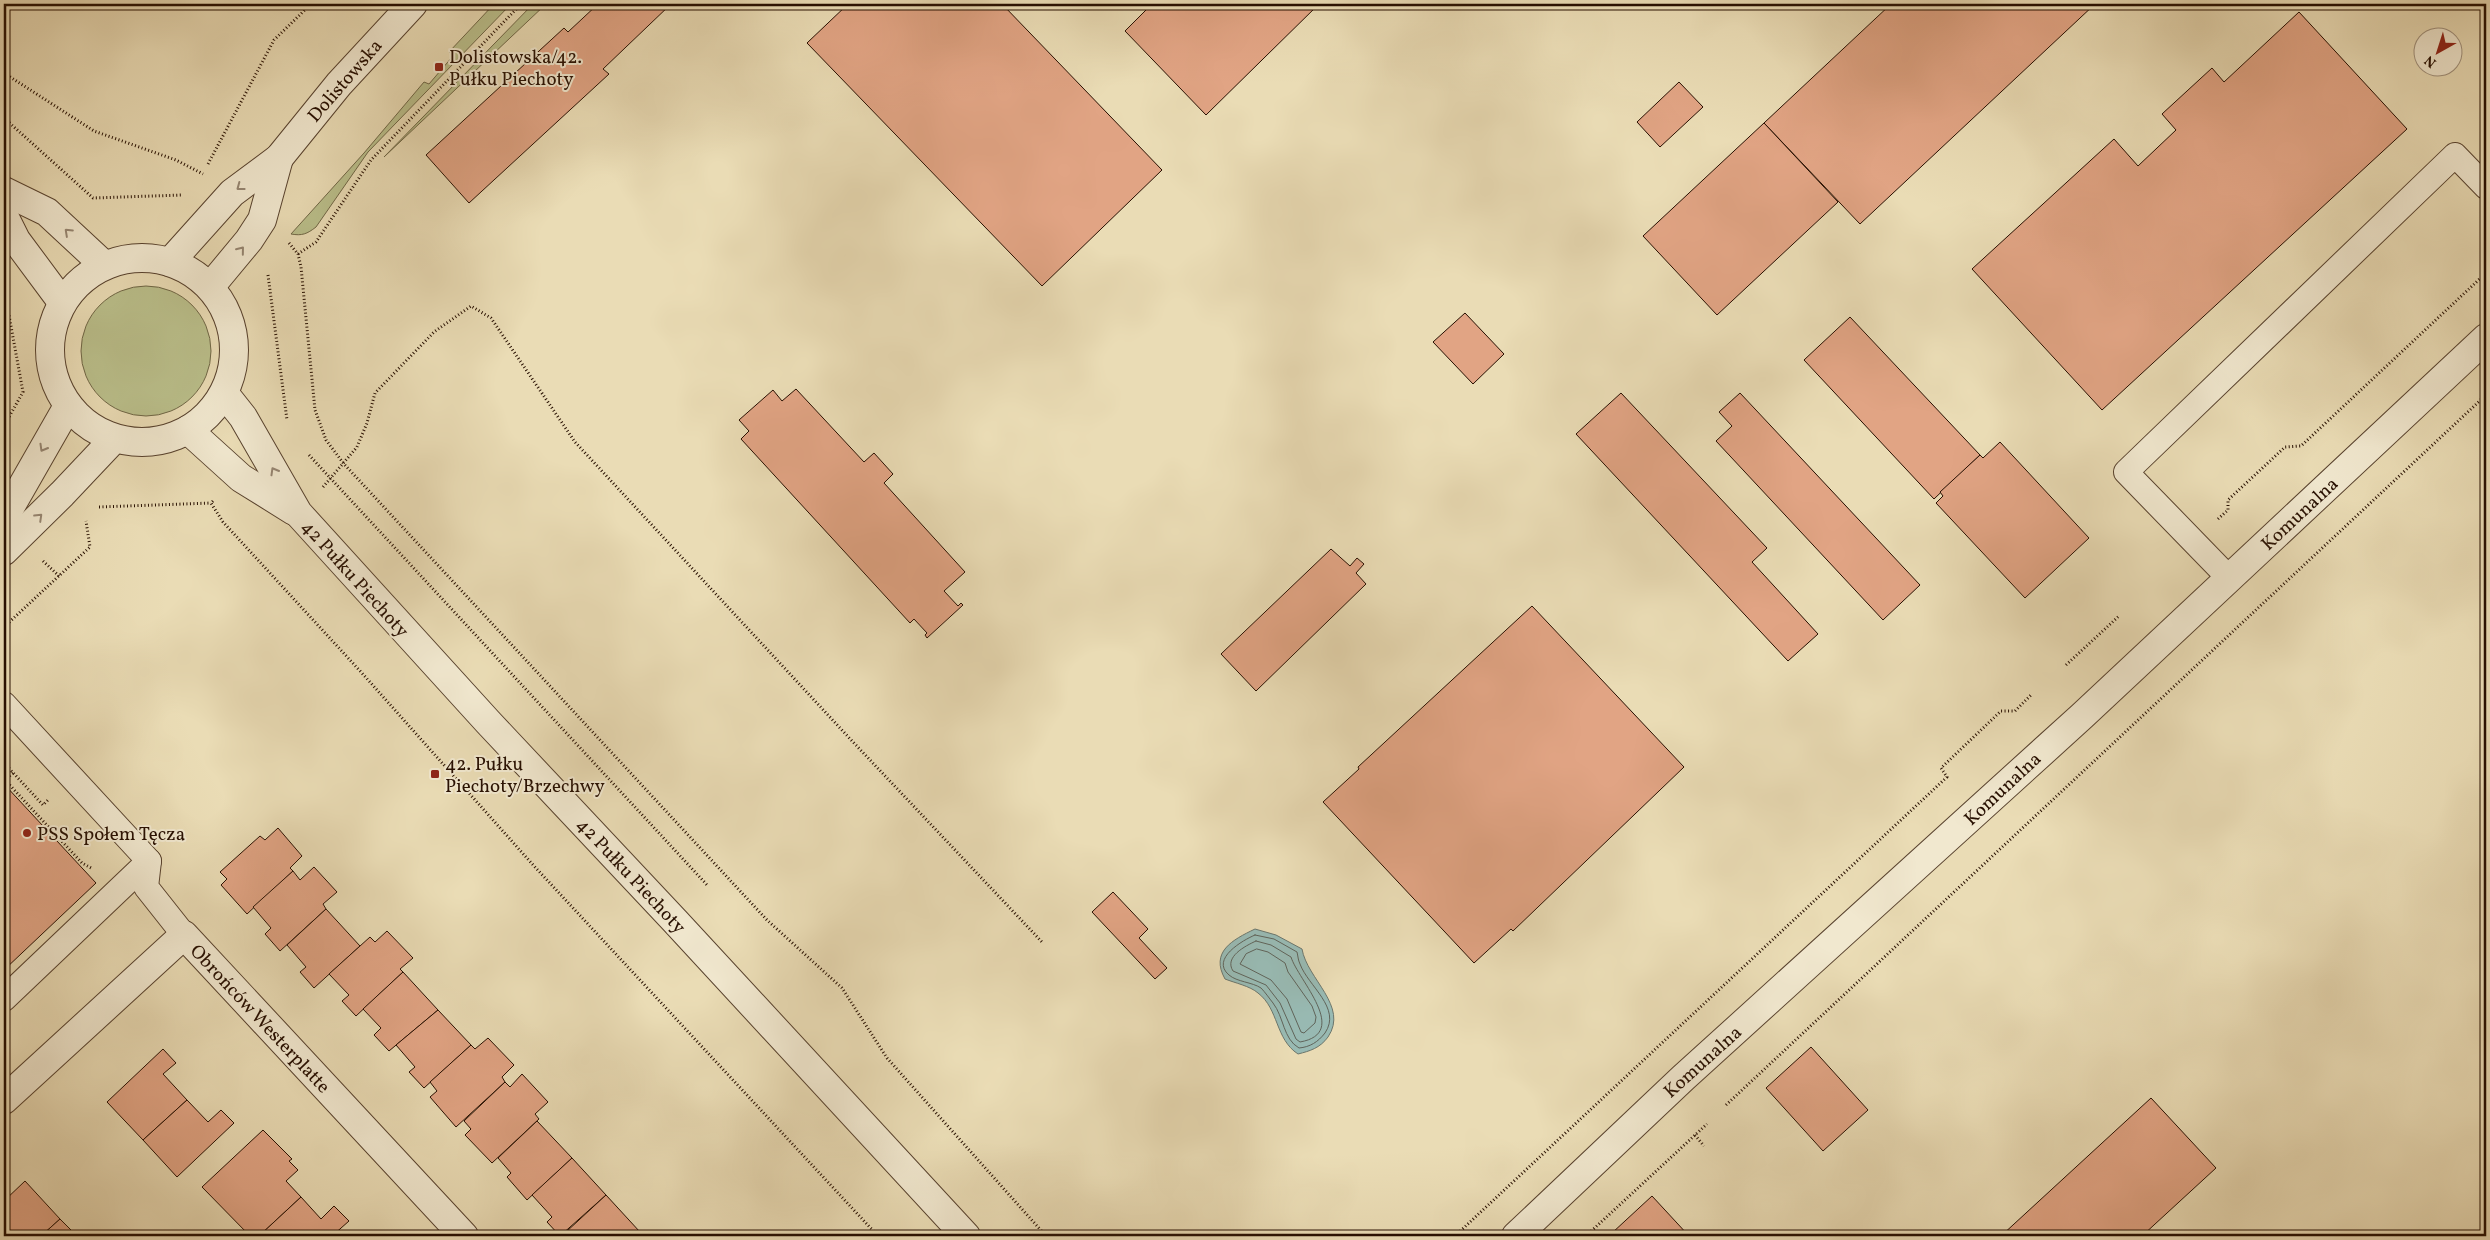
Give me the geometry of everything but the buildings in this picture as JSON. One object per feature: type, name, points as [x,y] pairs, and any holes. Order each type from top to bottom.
[{"type":"street","name":"Dolistowska","points":[[170,262],[232,193],[279,158],[338,84],[413,4]]},
{"type":"street","name":"Dolistowska","points":[[210,288],[249,240],[262,220],[279,158]]},
{"type":"street","points":[[4,191],[46,212],[104,264]]},
{"type":"street","points":[[4,216],[16,240],[62,302]]},
{"type":"street","points":[[148,257],[170,262],[192,272],[210,288],[226,311],[234,338],[233,365],[224,392],[209,414],[188,430],[165,440],[139,442],[114,439],[88,426],[68,406],[54,382],[49,355],[52,327],[62,302],[80,280],[104,264],[148,257]]},
{"type":"street","name":"Komunalna","points":[[1516,1236],[1683,1078],[2082,716],[2486,338]]},
{"type":"street","name":"42 Pułku Piechoty","points":[[224,392],[244,417],[298,513],[488,722],[966,1236]]},
{"type":"street","points":[[4,518],[68,406]]},
{"type":"street","name":"42 Pułku Piechoty","points":[[188,430],[241,478],[298,513]]},
{"type":"street","points":[[4,551],[114,439]]},
{"type":"street","name":"Obrońców Westerplatte","points":[[4,1100],[184,935],[464,1236]]},
{"type":"lane","points":[[2229,578],[2126,472],[2455,155],[2486,187]]},
{"type":"lane","points":[[4,704],[149,862],[146,887],[184,935]]},
{"type":"lane","points":[[4,998],[149,862]]},
{"type":"path","points":[[208,165],[274,40],[311,4]]},
{"type":"path","points":[[298,254],[316,242],[371,160],[521,4]]},
{"type":"path","points":[[4,73],[94,131],[176,160],[212,178]]},
{"type":"path","points":[[4,118],[94,198],[191,194]]},
{"type":"path","points":[[285,239],[298,254],[315,410],[326,440],[344,464],[767,920],[842,988],[887,1058],[1046,1236]]},
{"type":"path","points":[[268,272],[288,425]]},
{"type":"path","points":[[2194,542],[2228,510],[2228,500],[2285,447],[2301,446],[2486,274]]},
{"type":"path","points":[[4,288],[23,392],[4,426]]},
{"type":"path","points":[[298,513],[331,479],[357,447],[367,423],[375,393],[434,332],[471,306],[491,318],[575,442],[853,742],[1042,942]]},
{"type":"path","points":[[1726,1105],[2486,395]]},
{"type":"path","points":[[307,454],[708,886]]},
{"type":"path","points":[[94,507],[211,503],[218,498]]},
{"type":"path","points":[[211,503],[223,522],[361,672],[534,866],[878,1236]]},
{"type":"path","points":[[4,627],[90,547],[86,518]]},
{"type":"path","points":[[37,555],[59,576]]},
{"type":"path","points":[[2066,665],[2119,616]]},
{"type":"path","points":[[1455,1236],[1947,777],[1941,768],[2001,711],[2015,710],[2032,694]]},
{"type":"path","points":[[4,763],[36,798]]},
{"type":"path","points":[[13,772],[5,780],[82,863]]},
{"type":"path","points":[[1586,1236],[1706,1124]]},
{"type":"path","points":[[1695,1135],[1704,1146]]},
{"type":"green space","points":[[494,4],[511,4],[368,152],[316,227],[304,234],[291,234],[364,153],[424,82],[429,84],[453,56],[449,52]]},
{"type":"green space","points":[[533,4],[546,4],[384,157]]},
{"type":"green space","points":[[146,286],[159,287],[171,291],[192,305],[206,326],[210,338],[210,364],[206,376],[192,397],[171,411],[159,415],[146,416],[133,415],[121,411],[100,397],[86,376],[82,364],[81,351],[82,338],[86,326],[100,305],[121,291],[133,287]]},
{"type":"water","points":[[1255,929],[1276,935],[1302,949],[1305,960],[1330,1003],[1334,1014],[1333,1026],[1328,1037],[1322,1044],[1307,1052],[1298,1054],[1291,1048],[1285,1040],[1270,1007],[1258,993],[1251,988],[1225,979],[1221,970],[1220,961],[1226,948],[1238,938]]},
{"type":"place","name":"Dolistowska/42. Pułku Piechoty","points":[[439,67]]},
{"type":"place","name":"42. Pułku Piechoty/Brzechwy","points":[[435,774]]},
{"type":"place","name":"PSS Społem Tęcza","points":[[27,833]]}]
